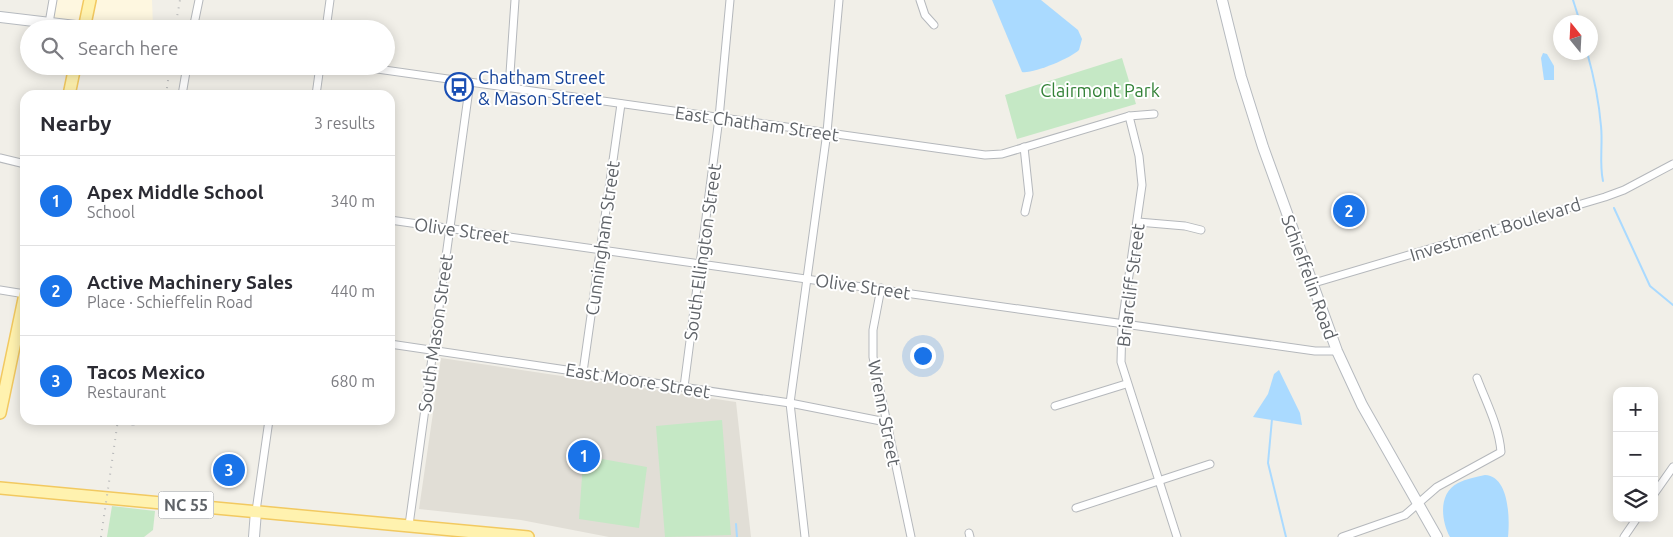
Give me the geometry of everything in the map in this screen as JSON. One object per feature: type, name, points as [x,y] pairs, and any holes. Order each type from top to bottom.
[{"type":"main road","points":[[89,20],[90,0]]},
{"type":"main road","points":[[70,90],[74,75]]},
{"type":"main road","points":[[0,414],[20,318]]},
{"type":"main road","name":"NC 55","points":[[0,488],[528,537]]},
{"type":"street","points":[[49,20],[53,0]]},
{"type":"street","points":[[195,20],[199,0]]},
{"type":"street","points":[[327,20],[330,0]]},
{"type":"street","points":[[509,88],[516,0]]},
{"type":"street","name":"South Ellington Street","points":[[684,387],[720,118],[730,0]]},
{"type":"street","points":[[805,537],[790,403],[827,132],[839,0]]},
{"type":"street","points":[[920,0],[925,15],[934,25]]},
{"type":"street","name":"Schieffelin Road","points":[[1222,0],[1241,77],[1258,129],[1337,351],[1362,405],[1437,537]]},
{"type":"street","points":[[0,16],[27,20]]},
{"type":"street","name":"East Chatham Street","points":[[395,71],[985,154],[1002,154],[1129,116],[1154,114]]},
{"type":"street","points":[[183,90],[185,75]]},
{"type":"street","points":[[317,90],[319,75]]},
{"type":"street","name":"South Mason Street","points":[[409,525],[470,82]]},
{"type":"street","name":"Cunningham Street","points":[[584,372],[621,104]]},
{"type":"street","name":"Briarcliff Street","points":[[1129,116],[1142,176],[1138,222],[1122,324],[1121,362],[1126,384],[1177,537]]},
{"type":"street","points":[[1024,147],[1029,194],[1024,212]]},
{"type":"street","points":[[0,158],[20,163]]},
{"type":"street","name":"Investment Boulevard","points":[[1314,283],[1606,197],[1673,164]]},
{"type":"street","name":"Olive Street","points":[[395,221],[881,288],[1315,351],[1337,351]]},
{"type":"street","points":[[1138,222],[1185,226],[1201,230]]},
{"type":"street","name":"Wrenn Street","points":[[881,288],[872,343],[886,422],[911,537]]},
{"type":"street","points":[[0,290],[20,293]]},
{"type":"street","name":"East Moore Street","points":[[395,345],[790,403],[886,422]]},
{"type":"street","points":[[1342,537],[1405,515],[1437,487],[1501,452],[1500,440],[1494,420],[1477,378]]},
{"type":"street","points":[[1055,406],[1126,384]]},
{"type":"street","points":[[254,537],[268,425]]},
{"type":"street","points":[[1076,508],[1210,464]]},
{"type":"street","points":[[1658,488],[1673,467]]},
{"type":"street","points":[[1624,537],[1634,522]]},
{"type":"shaded area","points":[[55,0],[152,0],[153,20],[75,20],[53,18]]},
{"type":"shaded area","points":[[441,358],[736,402],[751,537],[609,537],[521,520],[419,509]]},
{"type":"green space","name":"Clairmont Park","points":[[1122,58],[1136,104],[1017,139],[1005,95]]},
{"type":"green space","points":[[722,420],[731,535],[665,537],[656,426]]},
{"type":"green space","points":[[591,457],[647,467],[639,528],[579,519],[583,462]]},
{"type":"green space","points":[[112,506],[155,511],[153,530],[144,537],[107,537]]},
{"type":"water","points":[[992,0],[1041,0],[1078,30],[1082,39],[1079,50],[1052,65],[1034,71],[1022,72]]},
{"type":"water","points":[[1543,53],[1547,54],[1554,66],[1554,80],[1544,80],[1541,58]]},
{"type":"water","points":[[1279,370],[1300,413],[1302,425],[1253,417],[1268,394],[1274,374]]},
{"type":"water","points":[[1485,475],[1493,477],[1499,482],[1503,490],[1508,509],[1508,537],[1450,537],[1443,516],[1444,500],[1447,493],[1458,483]]},
{"type":"waterway","points":[[1573,0],[1578,15]]},
{"type":"waterway","points":[[1589,60],[1600,117],[1603,181]]},
{"type":"waterway","points":[[1614,208],[1650,286],[1673,305]]},
{"type":"waterway","points":[[1272,419],[1268,463],[1286,537]]},
{"type":"waterway","points":[[736,524],[737,537]]},
{"type":"railway","points":[[177,20],[180,0]]},
{"type":"railway","points":[[167,90],[169,75]]},
{"type":"railway","points":[[101,537],[117,425]]},
{"type":"place","name":"Chatham Street & Mason Street","points":[[459,87]]},
{"type":"place","name":"Active Machinery Sales","points":[[1349,211]]},
{"type":"place","name":"Apex Middle School","points":[[584,456]]},
{"type":"place","name":"Tacos Mexico","points":[[229,470]]}]
